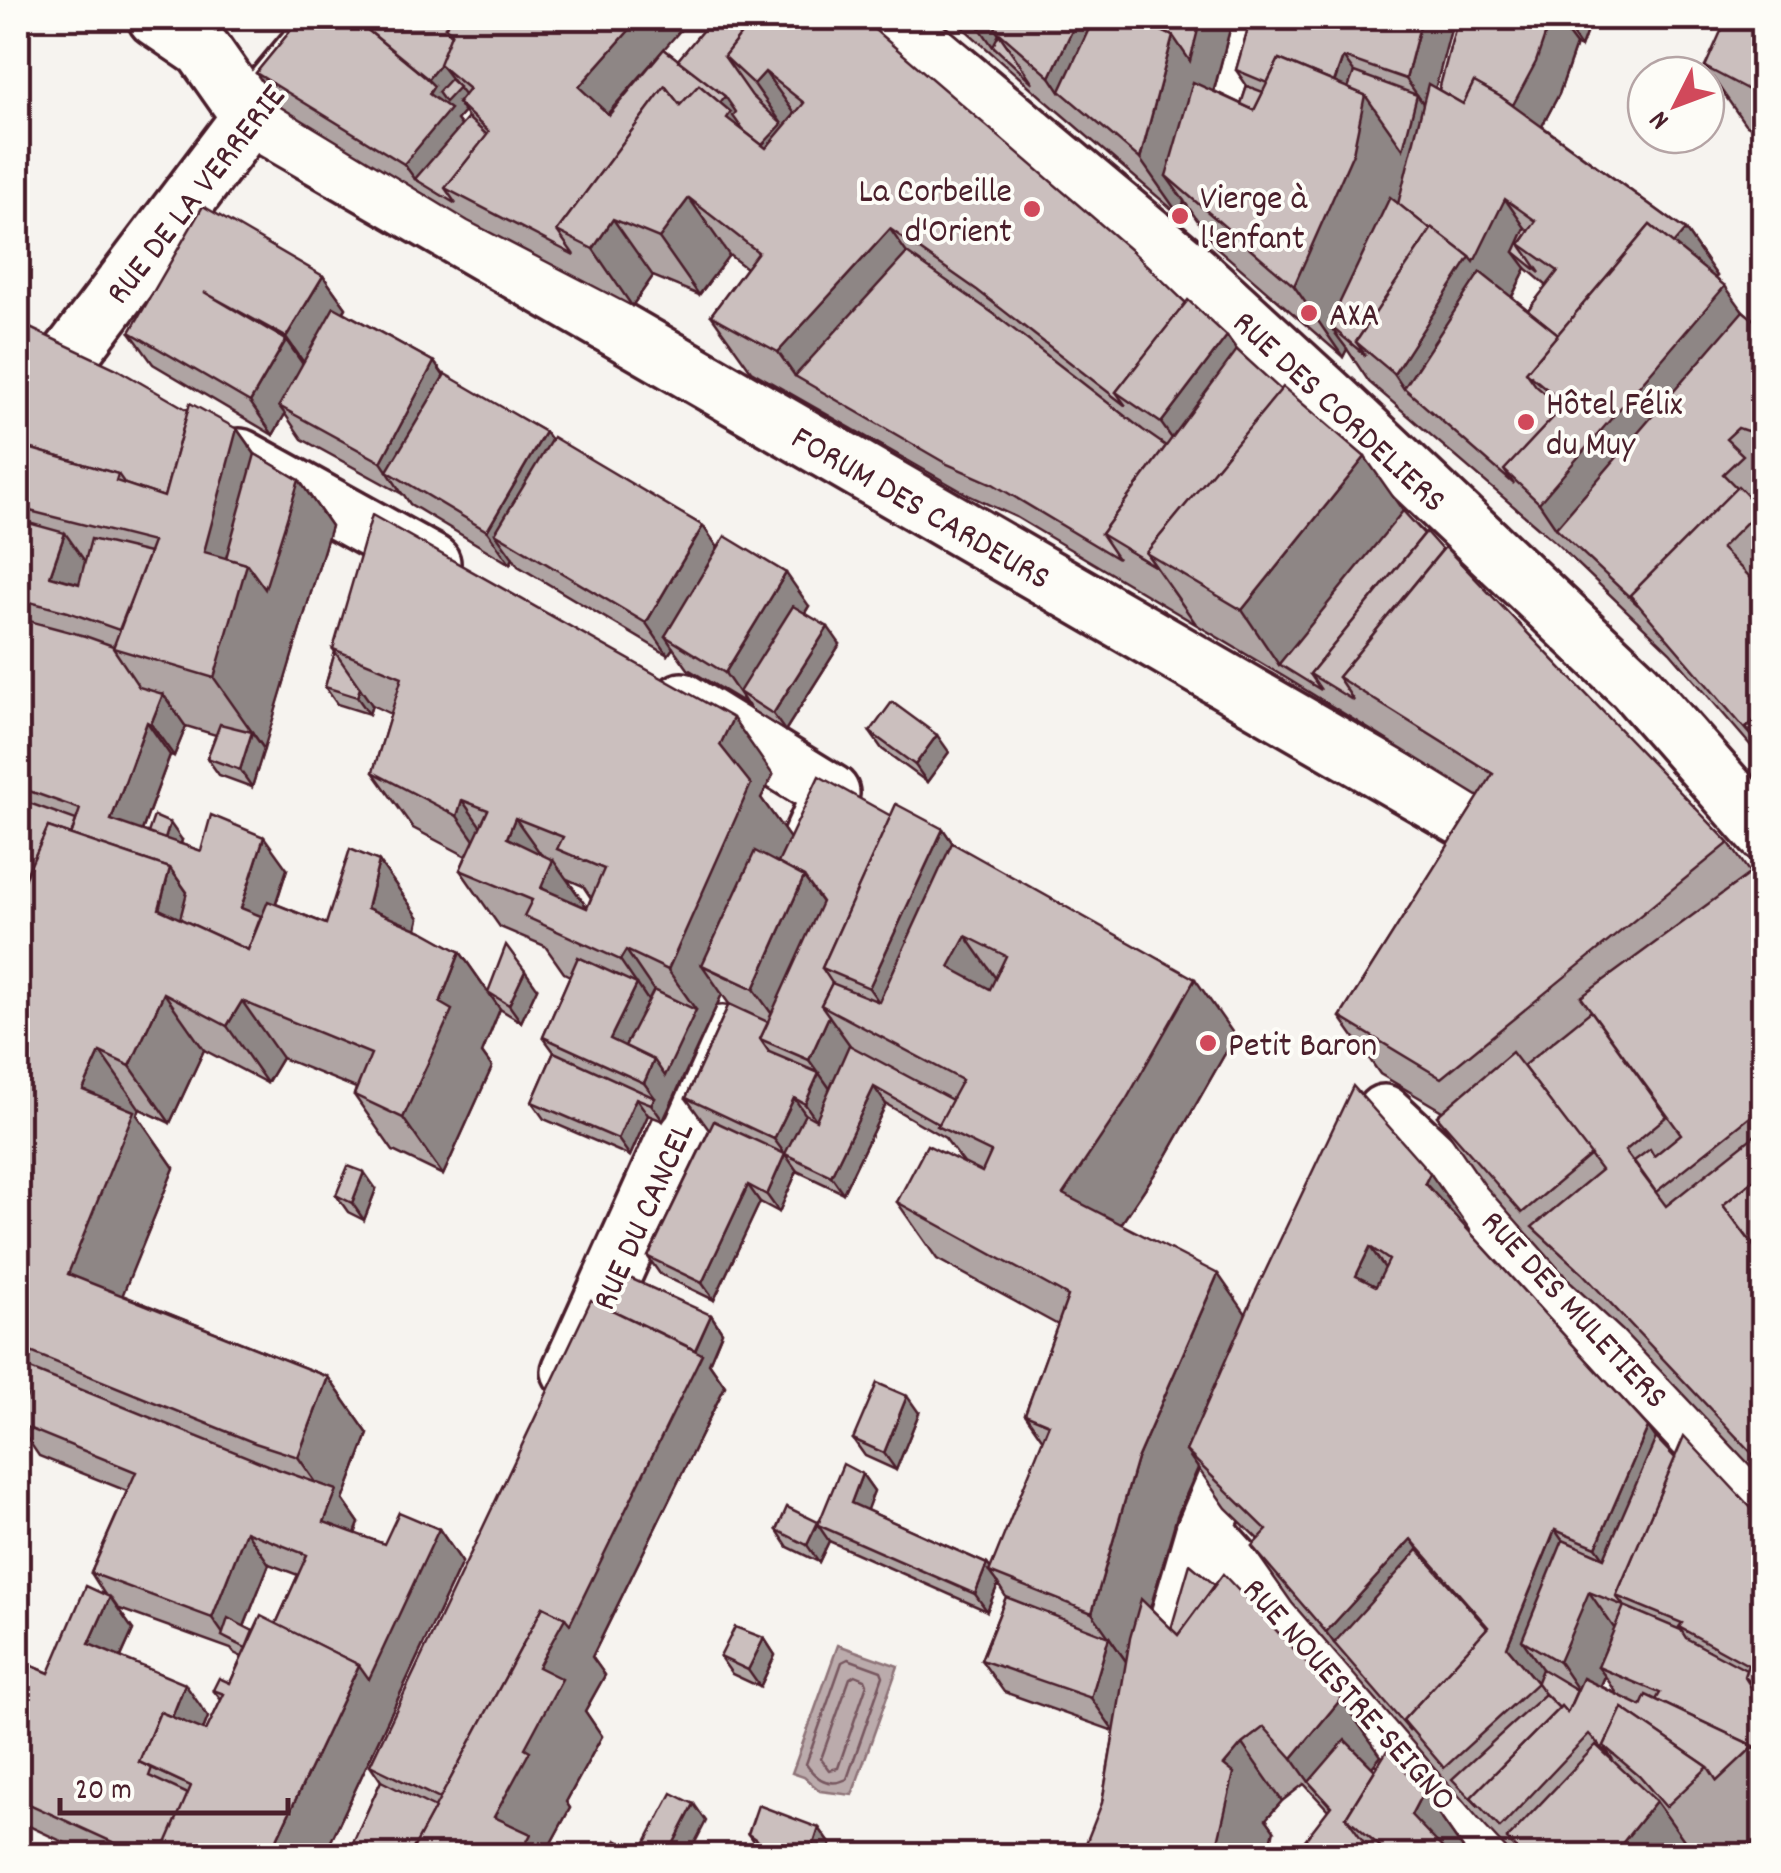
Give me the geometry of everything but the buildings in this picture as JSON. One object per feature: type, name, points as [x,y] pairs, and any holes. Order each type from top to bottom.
[{"type":"street","name":"FORUM DES CARDEURS","points":[[156,18],[203,50],[250,117],[1497,838],[1456,904]]},
{"type":"street","name":"RUE DE LA VERRERIE","points":[[58,372],[250,117],[332,18]]},
{"type":"street","name":"RUE DES CORDELIERS","points":[[890,18],[1193,272],[1341,408],[1635,686],[1764,833]]},
{"type":"street","points":[[1193,272],[1260,18]]},
{"type":"street","points":[[1341,408],[1364,358]]},
{"type":"street","points":[[18,547],[58,372],[111,396]]},
{"type":"street","points":[[200,438],[272,472],[470,583]]},
{"type":"street","points":[[635,674],[831,793],[785,895]]},
{"type":"street","name":"RUE DU CANCEL","points":[[551,1413],[745,984]]},
{"type":"street","name":"RUE DES MULETIERS","points":[[1337,1222],[1384,1113],[1462,1186],[1764,1508]]},
{"type":"street","points":[[1462,1186],[1507,1150]]},
{"type":"street","points":[[1156,1696],[1204,1531],[1267,1386]]},
{"type":"street","name":"RUE NOUESTRE-SEIGNO","points":[[1204,1531],[1498,1856]]},
{"type":"water","points":[[838,1645],[898,1666],[852,1795],[820,1791],[804,1777],[792,1773]]},
{"type":"place","name":"La Corbeille d'Orient","points":[[1032,209]]},
{"type":"place","name":"Vierge à l'enfant","points":[[1180,216]]},
{"type":"place","name":"AXA","points":[[1309,313]]},
{"type":"place","name":"Hôtel Félix du Muy","points":[[1526,422]]},
{"type":"place","name":"Petit Baron","points":[[1208,1043]]}]
